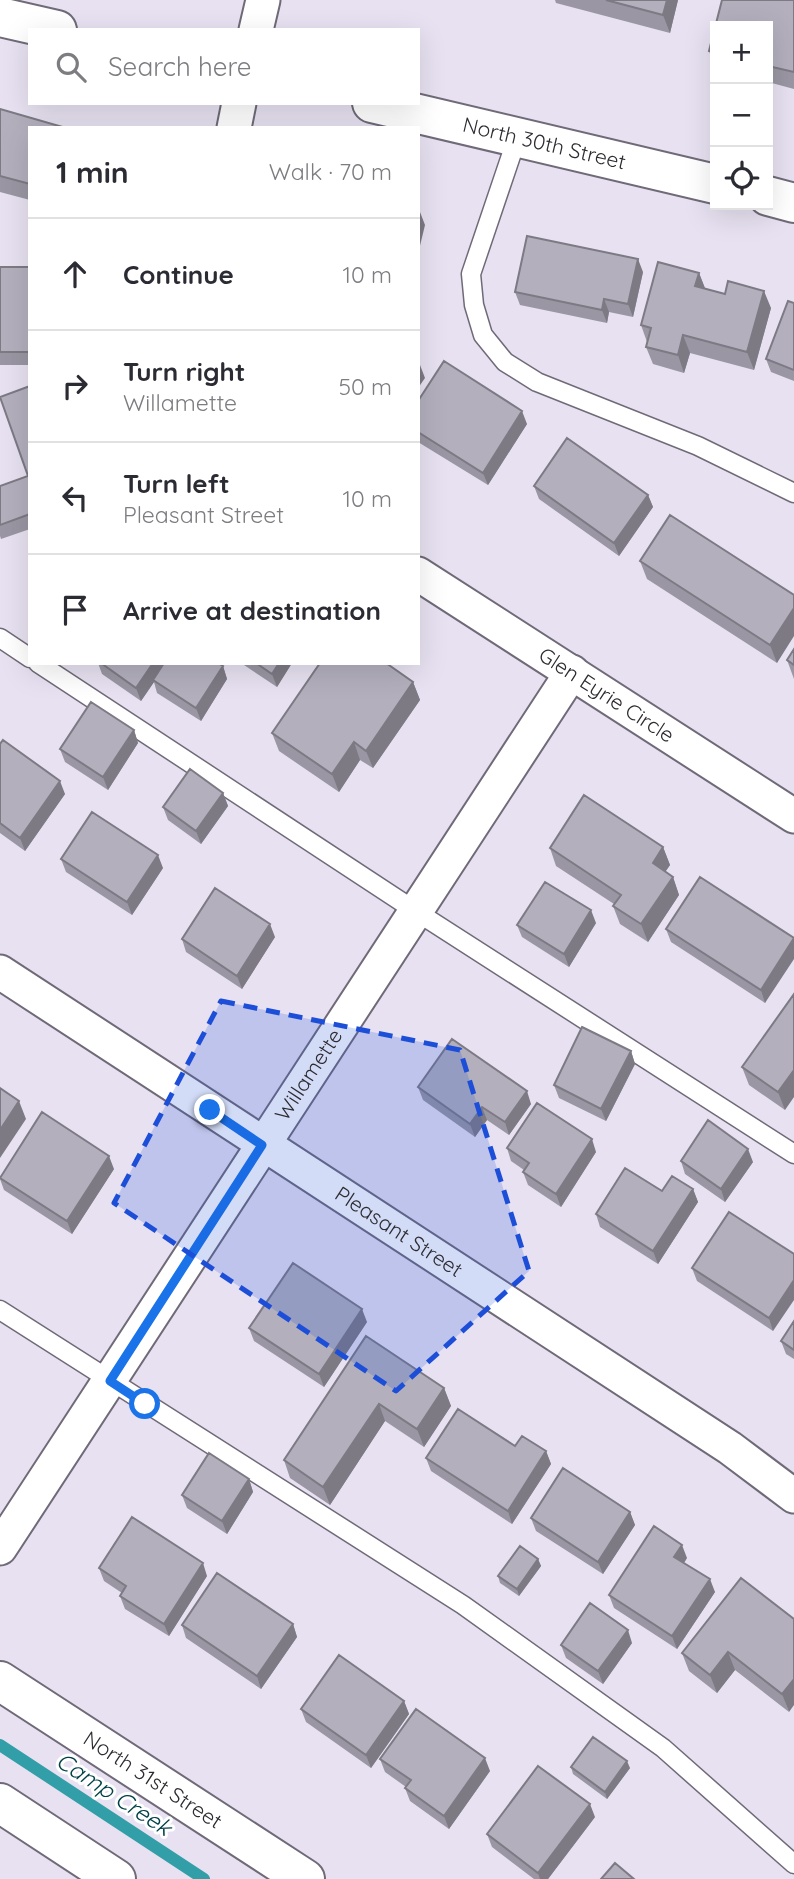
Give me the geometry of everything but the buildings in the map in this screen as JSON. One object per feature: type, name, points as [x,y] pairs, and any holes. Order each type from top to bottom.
[{"type":"main road","points":[[0,16],[49,28]]},
{"type":"main road","name":"North 30th Street","points":[[380,105],[710,183]]},
{"type":"main road","points":[[773,198],[794,203]]},
{"type":"main road","name":"North 31st Street","points":[[0,1681],[306,1879]]},
{"type":"main road","points":[[0,1803],[116,1879]]},
{"type":"street","points":[[256,28],[263,0]]},
{"type":"street","points":[[234,126],[239,105]]},
{"type":"street","name":"Glen Eyrie Circle","points":[[420,574],[794,816]]},
{"type":"street","name":"Willamette","points":[[0,1548],[572,672]]},
{"type":"street","name":"Pleasant Street","points":[[0,972],[730,1448],[794,1496]]},
{"type":"lane","points":[[517,138],[471,274],[474,305],[483,335],[505,362],[537,382],[698,446],[794,493]]},
{"type":"lane","points":[[0,638],[28,657]]},
{"type":"lane","points":[[41,665],[417,912],[794,1154]]},
{"type":"lane","points":[[0,1310],[485,1621],[663,1748],[794,1864]]},
{"type":"highlighted area","points":[[221,1001],[460,1050],[529,1271],[396,1391],[114,1203]]},
{"type":"waterway","name":"Camp Creek","points":[[0,1745],[204,1879]]},
{"type":"route","points":[[145,1404],[110,1381],[262,1145],[210,1110]]}]
